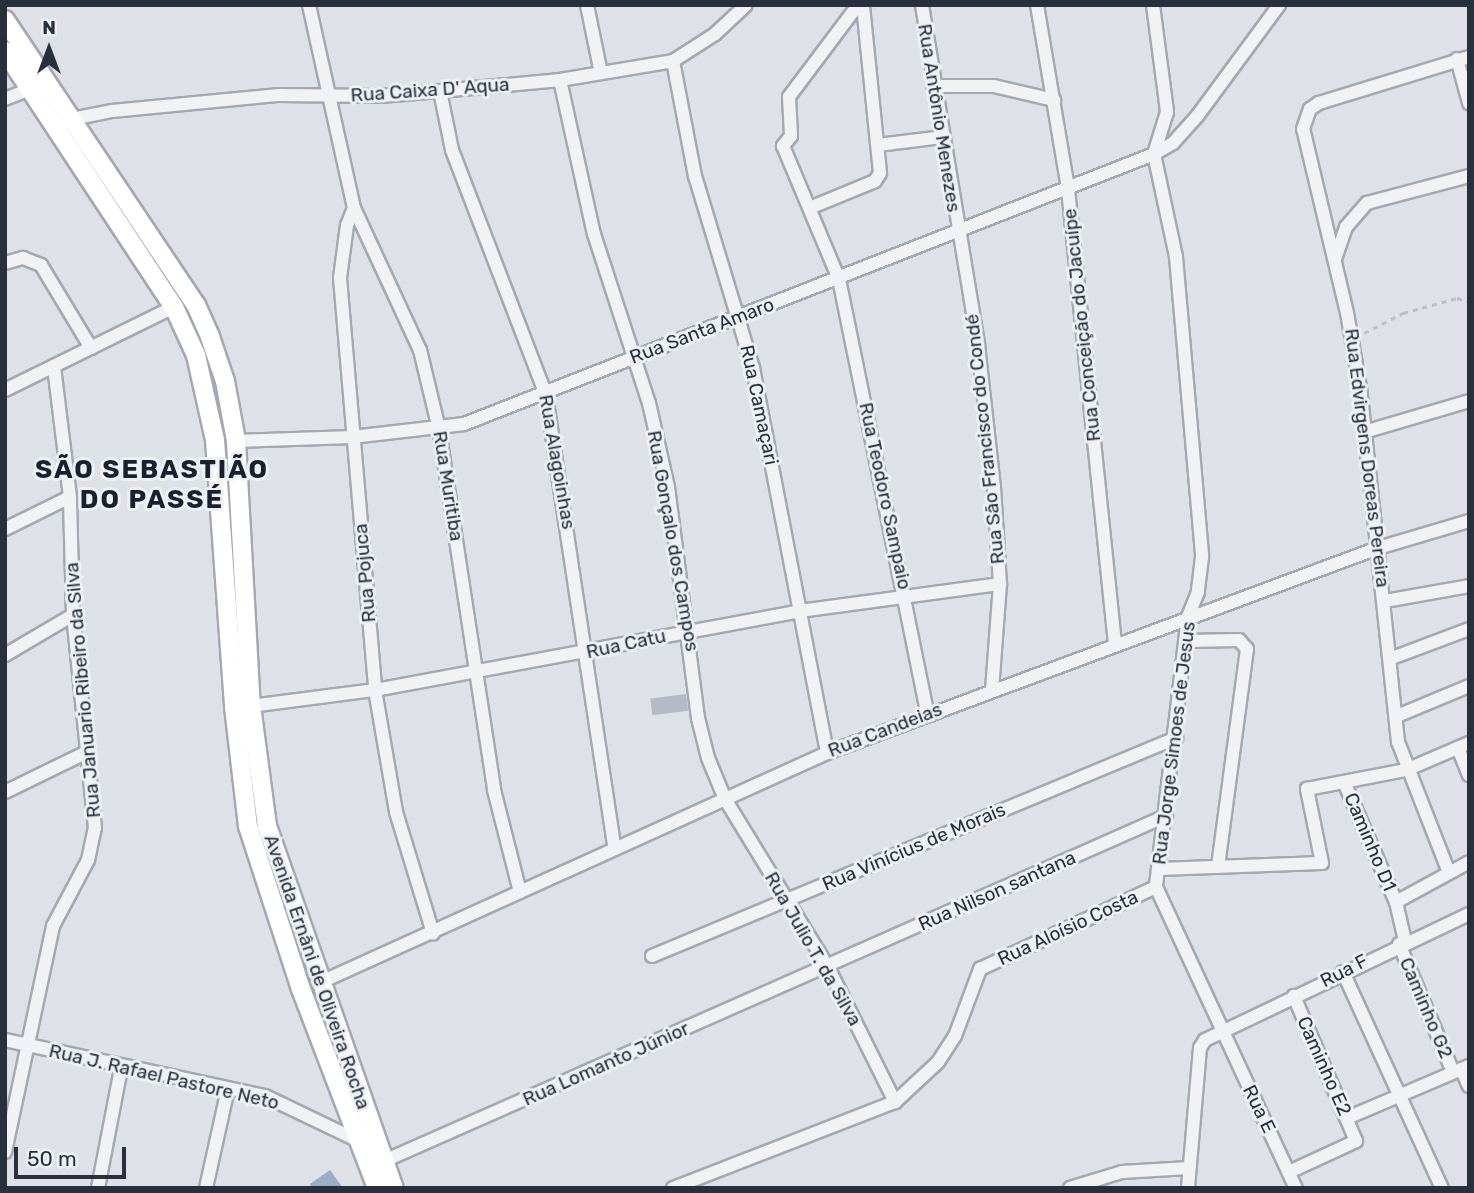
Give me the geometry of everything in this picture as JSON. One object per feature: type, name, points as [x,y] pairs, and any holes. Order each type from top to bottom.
[{"type":"main road","name":"Avenida Ernâni de Oliveira Rocha","points":[[5,20],[196,305],[225,381],[236,441],[251,706],[267,826],[319,983],[394,1188]]},
{"type":"main road","name":"Avenida Ernâni de Oliveira Rocha","points":[[5,51],[174,307],[208,392],[215,440],[234,708],[248,826],[270,899],[377,1188]]},
{"type":"street","name":"Rua Muritiba","points":[[309,5],[326,94],[354,208],[420,350],[439,429],[494,790],[520,892]]},
{"type":"street","points":[[587,5],[601,73]]},
{"type":"street","name":"Rua Caixa D' Aqua","points":[[54,129],[72,119],[165,105],[326,94],[381,96],[440,91],[559,80],[673,61],[715,34],[746,5]]},
{"type":"street","points":[[812,207],[878,178],[878,145],[862,5]]},
{"type":"street","name":"Rua Teodoro Sampaio","points":[[862,5],[789,97],[790,136],[783,146],[812,207],[839,279],[906,594],[927,713]]},
{"type":"street","name":"Rua Antônio Menezes","points":[[922,5],[958,230]]},
{"type":"street","name":"Rua Conceição do Jacuípe","points":[[1037,5],[1068,188],[1115,646]]},
{"type":"street","points":[[1153,5],[1167,112],[1154,153]]},
{"type":"street","name":"Rua Santa Amaro","points":[[236,441],[352,437],[439,429],[546,395],[635,357],[1154,153],[1173,143],[1198,115],[1279,5]]},
{"type":"street","points":[[1463,58],[1469,103]]},
{"type":"street","name":"Rua Edvirgens Doreas Pereira","points":[[1448,870],[1406,769],[1397,716],[1351,336],[1303,130],[1310,109],[1463,58]]},
{"type":"street","name":"Rua Camaçari","points":[[673,61],[695,176],[754,368],[827,753]]},
{"type":"street","name":"Rua Gonçalo dos Campos","points":[[559,80],[594,234],[635,357],[668,488],[690,630],[698,718],[725,799]]},
{"type":"street","points":[[933,86],[994,86],[1054,100]]},
{"type":"street","points":[[5,99],[30,89]]},
{"type":"street","name":"Rua Alagoinhas","points":[[440,91],[452,150],[546,395],[573,553],[582,654],[614,847]]},
{"type":"street","points":[[878,145],[942,137]]},
{"type":"street","name":"Rua Jorge Simoes de Jesus","points":[[1154,153],[1176,257],[1199,494],[1202,557],[1198,592],[1188,617],[1177,737],[1156,887],[1221,1030]]},
{"type":"street","points":[[1334,261],[1346,227],[1367,203],[1469,176]]},
{"type":"street","name":"Rua Pojuca","points":[[354,208],[346,225],[340,278],[375,690],[396,812],[433,933]]},
{"type":"street","name":"Rua São Francisco do Condé","points":[[958,230],[979,358],[1000,584],[992,691]]},
{"type":"street","points":[[5,263],[23,258],[41,265],[91,348]]},
{"type":"street","points":[[5,390],[174,307]]},
{"type":"street","name":"Rua Januario Ribeiro da Silva","points":[[5,1152],[53,926],[88,860],[94,828],[73,615],[70,497],[54,366]]},
{"type":"street","points":[[1364,432],[1469,401]]},
{"type":"street","points":[[5,529],[70,497]]},
{"type":"street","name":"Rua Candeias","points":[[319,983],[433,933],[614,847],[827,753],[927,713],[1378,548],[1469,521]]},
{"type":"street","name":"Rua Catu","points":[[251,706],[375,690],[582,654],[690,630],[800,611],[906,594],[1000,584]]},
{"type":"street","points":[[1385,601],[1469,586]]},
{"type":"street","points":[[5,655],[73,615]]},
{"type":"street","points":[[1392,658],[1469,629]]},
{"type":"street","points":[[1186,641],[1239,640],[1247,649],[1219,867]]},
{"type":"street","points":[[1397,716],[1469,686]]},
{"type":"street","name":"Rua Vinícius de Morais","points":[[652,956],[1177,737]]},
{"type":"street","points":[[1159,869],[1322,863],[1307,789],[1406,769],[1463,745],[1469,775]]},
{"type":"street","points":[[5,792],[85,753]]},
{"type":"street","name":"Caminho D1","points":[[1344,782],[1396,902],[1402,942]]},
{"type":"street","name":"Rua Julio T. da Silva","points":[[725,799],[828,967],[895,1101]]},
{"type":"street","name":"Rua Nilson santana","points":[[828,967],[1166,816]]},
{"type":"street","points":[[1396,902],[1448,870],[1469,862]]},
{"type":"street","name":"Rua Aloísio Costa","points":[[895,1101],[944,1054],[980,969],[1156,887]]},
{"type":"street","name":"Rua F","points":[[1221,1030],[1402,942],[1469,914]]},
{"type":"street","name":"Caminho G2","points":[[1402,942],[1469,1086]]},
{"type":"street","name":"Rua Lomanto Júnior","points":[[384,1161],[828,967]]},
{"type":"street","points":[[1343,972],[1442,1188]]},
{"type":"street","name":"Caminho E2","points":[[1289,1172],[1354,1144],[1354,1135],[1294,996]]},
{"type":"street","points":[[1188,1188],[1200,1048],[1221,1030]]},
{"type":"street","name":"Rua E","points":[[1221,1030],[1296,1188]]},
{"type":"street","name":"Rua J. Rafael Pastore Neto","points":[[5,1040],[121,1068],[265,1096],[357,1140]]},
{"type":"street","points":[[98,1188],[121,1068]]},
{"type":"street","points":[[1347,1118],[1461,1069]]},
{"type":"street","points":[[206,1188],[228,1089]]},
{"type":"street","points":[[673,1188],[895,1101]]},
{"type":"street","points":[[1070,1188],[1122,1172],[1189,1168]]},
{"type":"path","points":[[1351,336],[1403,313],[1457,298],[1469,301]]},
{"type":"water","points":[[330,1170],[343,1188],[312,1188],[310,1184]]},
{"type":"building","points":[[686,694],[688,711],[652,715],[650,698]]},
{"type":"district","name":"SÃO SEBASTIÃO DO PASSÉ","points":[[152,485]]}]
